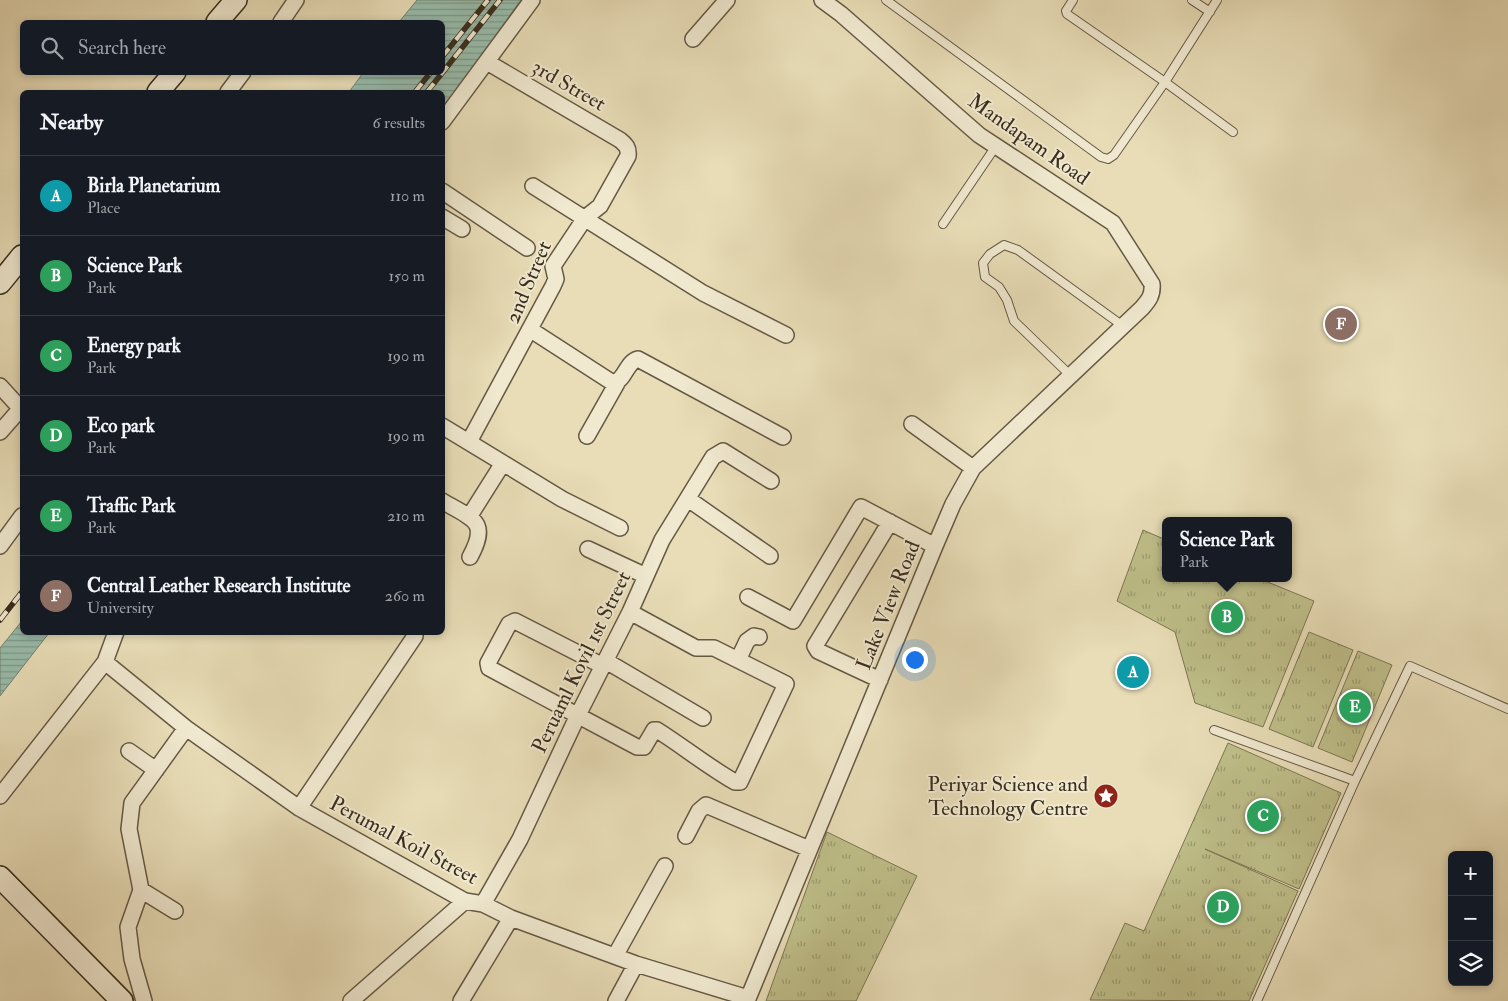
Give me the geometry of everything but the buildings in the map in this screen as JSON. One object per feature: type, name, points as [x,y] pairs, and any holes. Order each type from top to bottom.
[{"type":"street","points":[[219,20],[236,0]]},
{"type":"street","points":[[282,20],[296,0]]},
{"type":"street","points":[[445,118],[532,0]]},
{"type":"street","points":[[693,39],[727,0]]},
{"type":"street","name":"Mandapam Road","points":[[822,0],[841,14],[979,135],[1114,223],[1152,284]]},
{"type":"street","name":"3rd Street","points":[[487,62],[620,140],[627,147]]},
{"type":"street","points":[[160,90],[172,75]]},
{"type":"street","points":[[230,90],[241,75]]},
{"type":"street","name":"2nd Street","points":[[473,443],[554,286],[556,279],[553,266],[585,218],[600,206],[628,156],[627,147]]},
{"type":"street","points":[[532,186],[704,293],[786,335]]},
{"type":"street","points":[[445,193],[527,248]]},
{"type":"street","points":[[445,219],[462,229]]},
{"type":"street","points":[[0,283],[20,258]]},
{"type":"street","name":"Lake View Road","points":[[747,1000],[934,546],[953,504],[973,468],[1150,299],[1152,284]]},
{"type":"street","points":[[532,330],[610,381],[617,383]]},
{"type":"street","points":[[588,436],[617,383],[631,362],[638,359],[783,437]]},
{"type":"street","points":[[0,386],[20,406]]},
{"type":"street","points":[[0,432],[20,410]]},
{"type":"street","points":[[912,424],[973,468]]},
{"type":"street","points":[[445,428],[562,499],[620,528]]},
{"type":"street","name":"Peruaml Kovil 1st Street","points":[[483,904],[520,839],[578,715],[630,612],[662,540],[713,457],[720,452],[729,454],[771,481]]},
{"type":"street","points":[[469,517],[503,463]]},
{"type":"street","points":[[688,499],[770,556]]},
{"type":"street","points":[[445,503],[469,517],[478,527],[480,537],[470,557]]},
{"type":"street","points":[[748,597],[793,621],[859,508],[863,507],[934,546]]},
{"type":"street","points":[[0,546],[20,519]]},
{"type":"street","points":[[880,680],[818,651],[815,646],[890,522]]},
{"type":"street","points":[[588,549],[646,576]]},
{"type":"street","points":[[630,612],[696,648],[709,646],[786,685],[738,783],[699,760],[690,750],[657,730],[654,730],[644,747],[641,748],[489,668],[490,659],[509,624],[515,621],[604,664],[703,718]]},
{"type":"street","points":[[0,796],[105,662],[115,635]]},
{"type":"street","points":[[299,808],[415,636]]},
{"type":"street","points":[[738,660],[747,641],[754,636],[759,637]]},
{"type":"street","name":"Perumal Koil Street","points":[[105,662],[186,728],[299,808],[465,902],[483,904],[511,918],[614,956],[747,1000]]},
{"type":"street","points":[[144,1001],[132,959],[128,928],[141,890],[129,829],[132,803],[186,728]]},
{"type":"street","points":[[129,751],[156,770]]},
{"type":"street","points":[[686,836],[699,811],[706,805],[809,848]]},
{"type":"street","points":[[614,956],[665,866]]},
{"type":"street","points":[[0,877],[122,1001]]},
{"type":"street","points":[[141,890],[175,911]]},
{"type":"street","points":[[351,1001],[465,902]]},
{"type":"street","points":[[461,1001],[511,918]]},
{"type":"street","points":[[616,1001],[636,964]]},
{"type":"lane","points":[[886,0],[1105,159],[1114,155],[1165,82],[1217,0]]},
{"type":"lane","points":[[1073,0],[1066,14],[1165,82],[1233,132]]},
{"type":"lane","points":[[1192,0],[1210,12]]},
{"type":"lane","points":[[942,224],[996,146]]},
{"type":"lane","points":[[1070,375],[1014,321],[1007,300],[999,287],[985,277],[983,263],[990,254],[1004,245],[1018,250],[1123,326]]},
{"type":"lane","points":[[1257,1001],[1355,781],[1410,666],[1508,709]]},
{"type":"lane","points":[[1214,730],[1355,781]]},
{"type":"green space","points":[[1143,530],[1162,538],[1162,582],[1268,582],[1314,601],[1263,727],[1195,703],[1175,632],[1117,601]]},
{"type":"green space","points":[[1309,632],[1353,650],[1313,747],[1269,729]]},
{"type":"green space","points":[[1358,651],[1392,665],[1352,762],[1318,748]]},
{"type":"green space","points":[[1228,743],[1341,793],[1299,889],[1205,849],[1298,891],[1249,1001],[1090,1000],[1125,923],[1144,931]]},
{"type":"green space","points":[[827,832],[917,876],[856,1001],[766,1001]]},
{"type":"shaded area","points":[[417,0],[521,0],[445,107],[445,90],[350,90],[362,75],[445,75],[445,20],[401,20]]},
{"type":"shaded area","points":[[20,623],[20,635],[47,635],[0,696],[0,648]]},
{"type":"railway","points":[[445,53],[488,0]]},
{"type":"railway","points":[[445,69],[500,0]]},
{"type":"railway","points":[[417,90],[429,75]]},
{"type":"railway","points":[[429,90],[440,75]]},
{"type":"railway","points":[[0,620],[20,595]]},
{"type":"place","name":"Central Leather Research Institute","points":[[1341,324]]},
{"type":"place","name":"Science Park","points":[[1227,617]]},
{"type":"place","name":"Birla Planetarium","points":[[1133,672]]},
{"type":"place","name":"Traffic Park","points":[[1355,707]]},
{"type":"place","name":"Periyar Science and Technology Centre","points":[[1106,796]]},
{"type":"place","name":"Energy park","points":[[1263,816]]},
{"type":"place","name":"Eco park","points":[[1223,907]]}]
